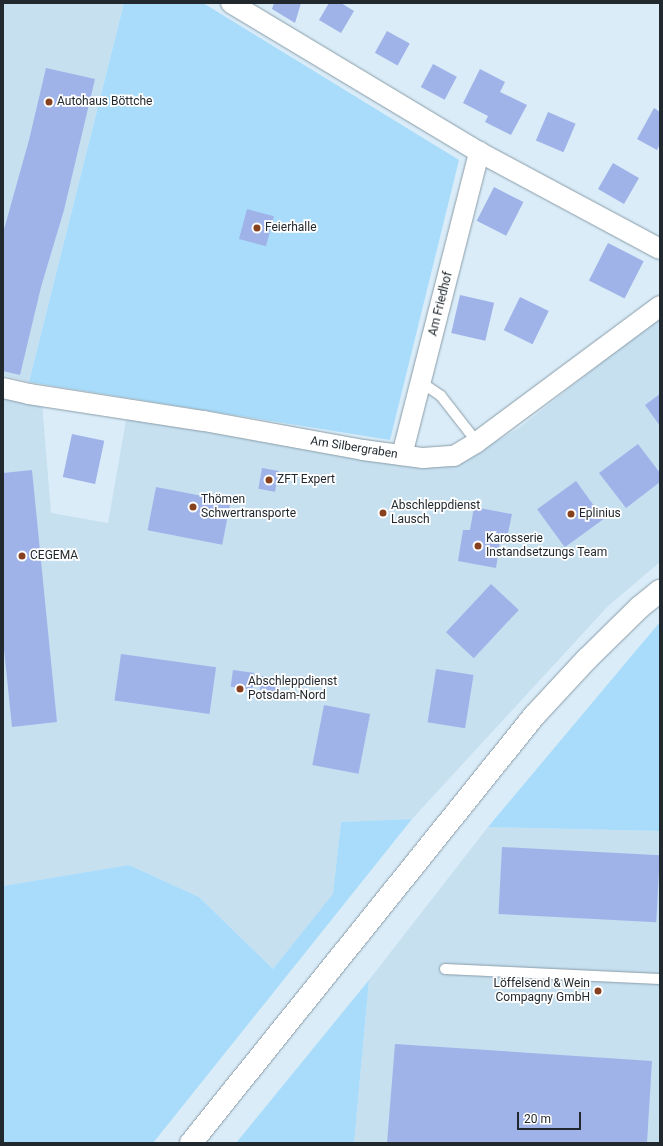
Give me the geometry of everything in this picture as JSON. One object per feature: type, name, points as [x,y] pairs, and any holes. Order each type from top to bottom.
[{"type":"main road","points":[[191,1143],[534,716],[586,659],[640,607],[660,591]]},
{"type":"street","points":[[231,3],[479,152],[660,249]]},
{"type":"street","name":"Am Friedhof","points":[[402,456],[422,383],[479,152]]},
{"type":"street","name":"Am Silbergraben","points":[[3,388],[29,394],[204,421],[402,456],[423,458],[454,456],[477,442],[660,306]]},
{"type":"lane","points":[[422,383],[441,396],[477,442]]},
{"type":"lane","points":[[445,969],[660,979]]},
{"type":"shaded area","points":[[3,3],[124,3],[29,382],[3,375]]},
{"type":"shaded area","points":[[124,3],[203,3],[459,160],[390,440],[29,382]]},
{"type":"shaded area","points":[[660,316],[660,562],[608,606],[412,819],[341,822],[333,895],[273,969],[199,897],[129,865],[3,886],[3,395],[42,402],[51,513],[108,523],[127,415],[410,463],[486,447],[519,428]]},
{"type":"shaded area","points":[[660,622],[660,831],[488,827]]},
{"type":"shaded area","points":[[412,819],[153,1143],[3,1143],[3,886],[129,865],[199,897],[273,969],[333,894],[341,822]]},
{"type":"shaded area","points":[[488,827],[660,831],[660,1143],[354,1143],[369,980]]},
{"type":"shaded area","points":[[369,980],[354,1143],[236,1143]]},
{"type":"building","points":[[274,3],[301,3],[295,23],[272,9]]},
{"type":"building","points":[[329,3],[341,3],[354,11],[341,33],[319,20]]},
{"type":"building","points":[[387,31],[410,44],[398,65],[375,53]]},
{"type":"building","points":[[433,64],[457,77],[445,100],[421,87]]},
{"type":"building","points":[[46,68],[95,79],[64,210],[41,287],[20,375],[3,371],[3,233],[29,140]]},
{"type":"building","points":[[480,69],[505,82],[500,92],[527,105],[511,135],[485,122],[488,116],[463,103]]},
{"type":"building","points":[[654,108],[660,112],[660,144],[657,150],[637,139]]},
{"type":"building","points":[[548,112],[576,124],[564,152],[536,141]]},
{"type":"building","points":[[613,163],[639,178],[624,204],[598,189]]},
{"type":"building","points":[[494,187],[523,202],[506,236],[477,221]]},
{"type":"building","name":"Feierhalle","points":[[247,209],[274,216],[266,246],[239,239]]},
{"type":"building","points":[[608,243],[644,261],[625,299],[589,280]]},
{"type":"building","points":[[460,295],[494,303],[485,341],[451,333]]},
{"type":"building","points":[[520,297],[549,311],[533,344],[504,330]]},
{"type":"building","points":[[660,394],[660,426],[645,405]]},
{"type":"building","points":[[72,434],[104,441],[95,484],[63,477]]},
{"type":"building","points":[[638,444],[660,473],[660,482],[626,508],[599,473]]},
{"type":"building","name":"ZFT Expert","points":[[262,468],[279,471],[275,492],[258,489]]},
{"type":"building","name":"CEGEMA","points":[[32,470],[57,722],[12,727],[3,639],[3,473]]},
{"type":"building","name":"Eplinius","points":[[576,481],[604,519],[565,547],[537,509]]},
{"type":"building","points":[[156,487],[231,502],[222,545],[148,530]]},
{"type":"building","points":[[474,507],[512,514],[507,538],[501,536],[496,568],[458,561],[463,530],[470,530]]},
{"type":"building","points":[[491,584],[519,610],[474,658],[446,632]]},
{"type":"building","points":[[121,654],[216,667],[210,714],[114,701]]},
{"type":"building","points":[[436,669],[474,675],[465,728],[428,722]]},
{"type":"building","points":[[233,670],[255,673],[252,690],[231,687]]},
{"type":"building","points":[[262,676],[281,679],[277,701],[259,698]]},
{"type":"building","points":[[324,705],[370,714],[358,774],[312,765]]},
{"type":"building","points":[[502,847],[660,855],[656,922],[498,914]]},
{"type":"building","points":[[395,1044],[652,1061],[647,1143],[387,1143]]},
{"type":"place","name":"Autohaus Böttche","points":[[49,102]]},
{"type":"place","name":"Feierhalle","points":[[257,228]]},
{"type":"place","name":"ZFT Expert","points":[[269,480]]},
{"type":"place","name":"Thömen Schwertransporte","points":[[193,507]]},
{"type":"place","name":"Abschleppdienst Lausch","points":[[383,513]]},
{"type":"place","name":"Eplinius","points":[[571,514]]},
{"type":"place","name":"Karosserie Instandsetzungs Team","points":[[478,546]]},
{"type":"place","name":"CEGEMA","points":[[22,556]]},
{"type":"place","name":"Abschleppdienst Potsdam-Nord","points":[[240,689]]},
{"type":"place","name":"Löffelsend & Wein Compagny GmbH","points":[[598,991]]}]
